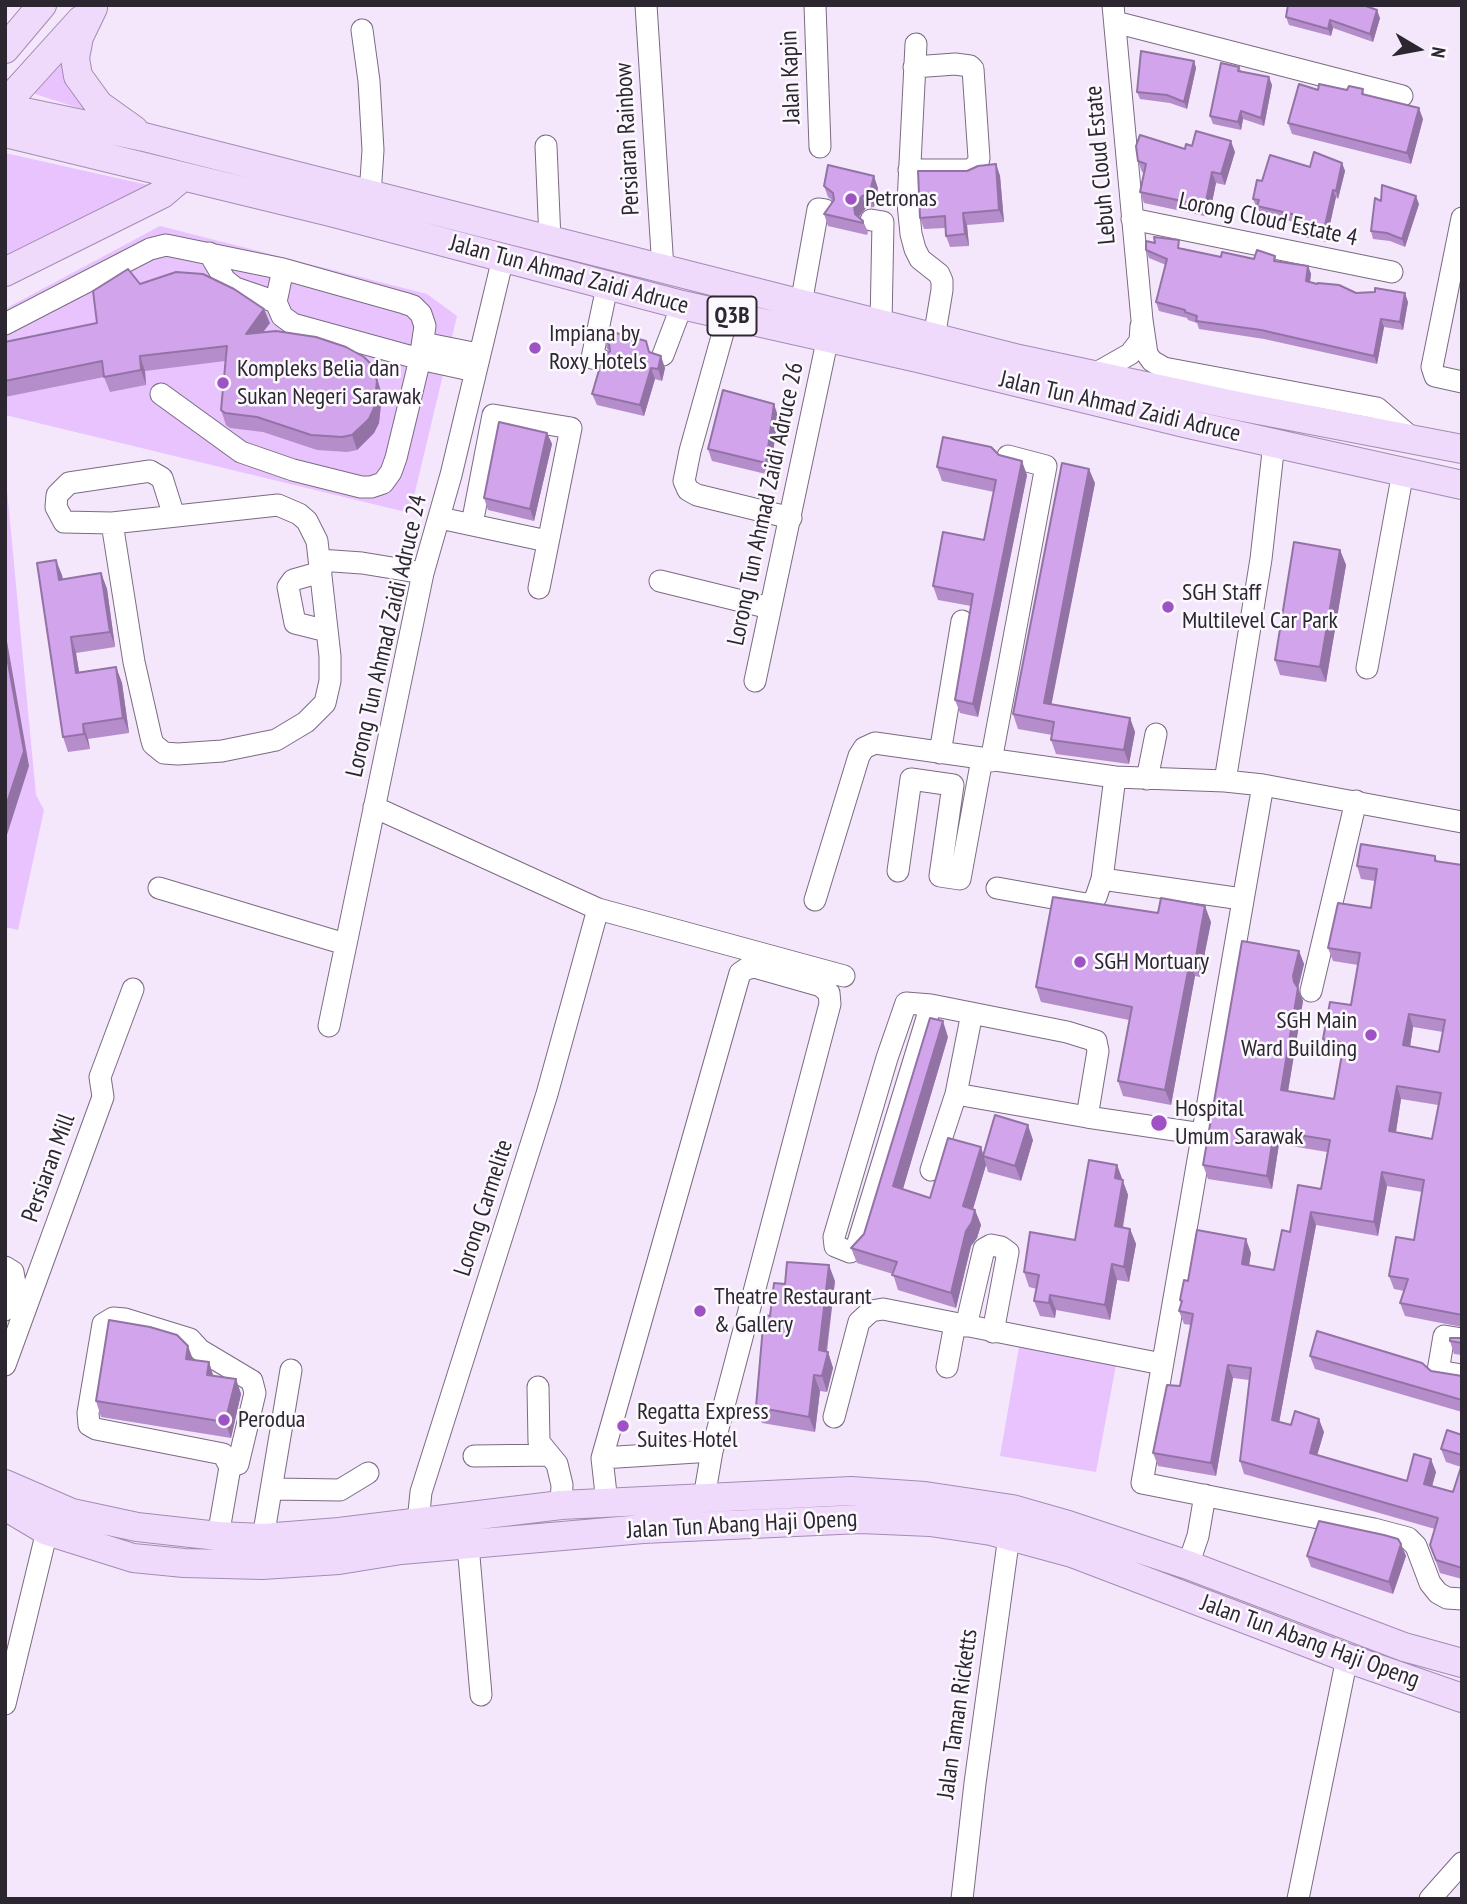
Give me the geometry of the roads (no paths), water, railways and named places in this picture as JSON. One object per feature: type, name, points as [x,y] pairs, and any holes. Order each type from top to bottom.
[{"type":"main road","points":[[5,49],[42,5]]},
{"type":"main road","points":[[5,106],[94,7]]},
{"type":"main road","points":[[94,7],[79,37],[75,58],[78,76],[99,106],[144,137]]},
{"type":"main road","name":"Jalan Tun Ahmad Zaidi Adruce","points":[[5,106],[144,137],[934,338],[1251,409],[1462,449]]},
{"type":"main road","name":"Jalan Tun Ahmad Zaidi Adruce","points":[[5,133],[343,215],[682,305],[1462,485]]},
{"type":"main road","points":[[5,272],[162,194],[182,177]]},
{"type":"main road","name":"Jalan Tun Abang Haji Openg","points":[[5,1485],[72,1513],[137,1527],[264,1538],[607,1503],[851,1491],[925,1496],[1012,1509],[1188,1565],[1404,1647],[1462,1662]]},
{"type":"main road","name":"Jalan Tun Abang Haji Openg","points":[[5,1506],[47,1531],[133,1558],[184,1563],[262,1565],[339,1560],[401,1550],[643,1529],[861,1519],[930,1522],[991,1531],[1072,1553],[1347,1658],[1462,1698]]},
{"type":"main road","points":[[1404,1647],[1439,1669],[1462,1676]]},
{"type":"street","name":"Persiaran Rainbow","points":[[646,5],[663,269]]},
{"type":"street","name":"Jalan Kapin","points":[[815,5],[820,147]]},
{"type":"street","points":[[1114,13],[1402,96]]},
{"type":"street","name":"Lebuh Cloud Estate","points":[[1114,13],[1142,320],[1147,354],[1164,369]]},
{"type":"street","points":[[362,30],[373,140],[370,195]]},
{"type":"street","points":[[916,44],[908,203],[915,249],[920,259],[939,274],[942,281],[934,338]]},
{"type":"street","points":[[909,170],[971,170],[979,158],[973,69],[955,64],[914,67]]},
{"type":"street","points":[[546,146],[550,240]]},
{"type":"street","points":[[801,304],[818,209],[825,211]]},
{"type":"street","points":[[1462,218],[1432,367],[1435,376],[1462,382]]},
{"type":"street","name":"Lorong Cloud Estate 4","points":[[1132,219],[1392,272]]},
{"type":"street","points":[[871,220],[884,222],[881,324]]},
{"type":"street","points":[[5,324],[150,249],[166,246],[283,269],[413,306],[421,314],[425,326],[391,472],[383,483],[372,488],[361,488],[293,470],[241,452],[161,394]]},
{"type":"street","points":[[209,253],[225,280],[235,288],[276,302]]},
{"type":"street","name":"Lorong Tun Ahmad Zaidi Adruce 24","points":[[329,1026],[423,573],[440,518],[503,258]]},
{"type":"street","points":[[283,269],[276,302],[282,316],[293,324],[476,363]]},
{"type":"street","points":[[601,360],[592,358],[607,286]]},
{"type":"street","points":[[663,355],[682,305]]},
{"type":"street","points":[[728,315],[684,481],[688,490],[697,495],[791,518]]},
{"type":"street","points":[[1093,375],[1130,354],[1140,341],[1142,320]]},
{"type":"street","name":"Lorong Tun Ahmad Zaidi Adruce 26","points":[[755,681],[828,337]]},
{"type":"street","points":[[1132,382],[1164,369],[1377,408],[1414,440]]},
{"type":"street","points":[[466,409],[570,428],[538,588]]},
{"type":"street","points":[[472,524],[493,415]]},
{"type":"street","points":[[1225,781],[1261,559],[1274,443]]},
{"type":"street","points":[[962,621],[948,754],[953,785],[940,876],[960,879],[1045,466],[1008,456]]},
{"type":"street","points":[[112,523],[134,662],[153,744],[164,753],[196,753],[261,744],[289,734],[325,703],[330,670],[317,541],[307,521],[278,505],[112,523],[64,522],[56,508],[57,495],[69,483],[150,471],[162,478],[174,516]]},
{"type":"street","points":[[1367,668],[1403,472]]},
{"type":"street","points":[[440,518],[547,541]]},
{"type":"street","points":[[327,631],[295,623],[288,587],[293,580],[320,566],[362,563],[423,573]]},
{"type":"street","points":[[660,581],[770,608]]},
{"type":"street","points":[[1147,779],[1156,734]]},
{"type":"street","points":[[815,900],[840,812],[864,748],[875,743],[1115,777],[1263,785],[1462,822]]},
{"type":"street","points":[[997,888],[1086,904],[1092,902],[1102,879],[1115,777]]},
{"type":"street","points":[[898,871],[911,779],[953,785]]},
{"type":"street","points":[[1263,785],[1142,1483],[1408,1538],[1416,1546],[1430,1583],[1438,1593],[1447,1598],[1462,1599]]},
{"type":"street","points":[[1311,991],[1356,801]]},
{"type":"street","points":[[374,807],[598,909],[844,976]]},
{"type":"street","points":[[1102,879],[1242,900]]},
{"type":"street","points":[[159,888],[345,944]]},
{"type":"street","name":"Lorong Carmelite","points":[[418,1522],[421,1492],[547,1094],[598,909]]},
{"type":"street","points":[[607,1503],[602,1458],[740,973],[746,968],[754,967],[821,986],[829,993],[831,1004],[712,1451],[704,1498]]},
{"type":"street","name":"Persiaran Mill","points":[[5,1365],[103,1097],[100,1077],[133,989]]},
{"type":"street","points":[[931,1005],[857,1247],[850,1252],[835,1246],[834,1237],[904,1006],[910,1002],[931,1005],[1067,1032],[1096,1041],[1098,1051],[1087,1117]]},
{"type":"street","points":[[931,1170],[956,1094],[972,1013]]},
{"type":"street","points":[[956,1094],[1202,1134]]},
{"type":"street","points":[[947,1367],[984,1250],[991,1245],[1008,1252],[993,1332]]},
{"type":"street","points":[[5,1267],[13,1272],[16,1289],[5,1310]]},
{"type":"street","points":[[834,1417],[859,1322],[871,1311],[883,1309],[1162,1364]]},
{"type":"street","points":[[218,1536],[230,1467],[223,1454],[96,1429],[89,1425],[88,1413],[103,1324],[113,1318],[125,1319],[190,1339],[200,1350],[252,1381],[255,1393],[238,1464],[230,1467]]},
{"type":"street","points":[[1462,1339],[1444,1336],[1438,1371],[1462,1375]]},
{"type":"street","points":[[264,1538],[291,1370]]},
{"type":"street","points":[[538,1387],[540,1442],[557,1464],[562,1485],[561,1506]]},
{"type":"street","points":[[602,1458],[712,1451]]},
{"type":"street","points":[[474,1456],[549,1455]]},
{"type":"street","points":[[273,1489],[340,1490],[368,1473]]},
{"type":"street","points":[[1188,1565],[1198,1536],[1205,1495]]},
{"type":"street","points":[[5,1704],[47,1531]]},
{"type":"street","name":"Jalan Taman Ricketts","points":[[962,1899],[1009,1536]]},
{"type":"street","points":[[468,1545],[481,1695]]},
{"type":"street","points":[[1298,1899],[1347,1658]]},
{"type":"street","points":[[1430,1899],[1462,1863]]},
{"type":"place","name":"Petronas","points":[[851,199]]},
{"type":"place","name":"Impiana by Roxy Hotels","points":[[535,348]]},
{"type":"place","name":"Kompleks Belia dan Sukan Negeri Sarawak","points":[[223,383]]},
{"type":"place","name":"SGH Staff Multilevel Car Park","points":[[1168,607]]},
{"type":"place","name":"SGH Mortuary","points":[[1080,962]]},
{"type":"place","name":"SGH Main Ward Building","points":[[1371,1035]]},
{"type":"place","name":"Hospital Umum Sarawak","points":[[1159,1123]]},
{"type":"place","name":"Theatre Restaurant & Gallery","points":[[700,1311]]},
{"type":"place","name":"Perodua","points":[[224,1420]]},
{"type":"place","name":"Regatta Express Suites Hotel","points":[[623,1426]]}]
